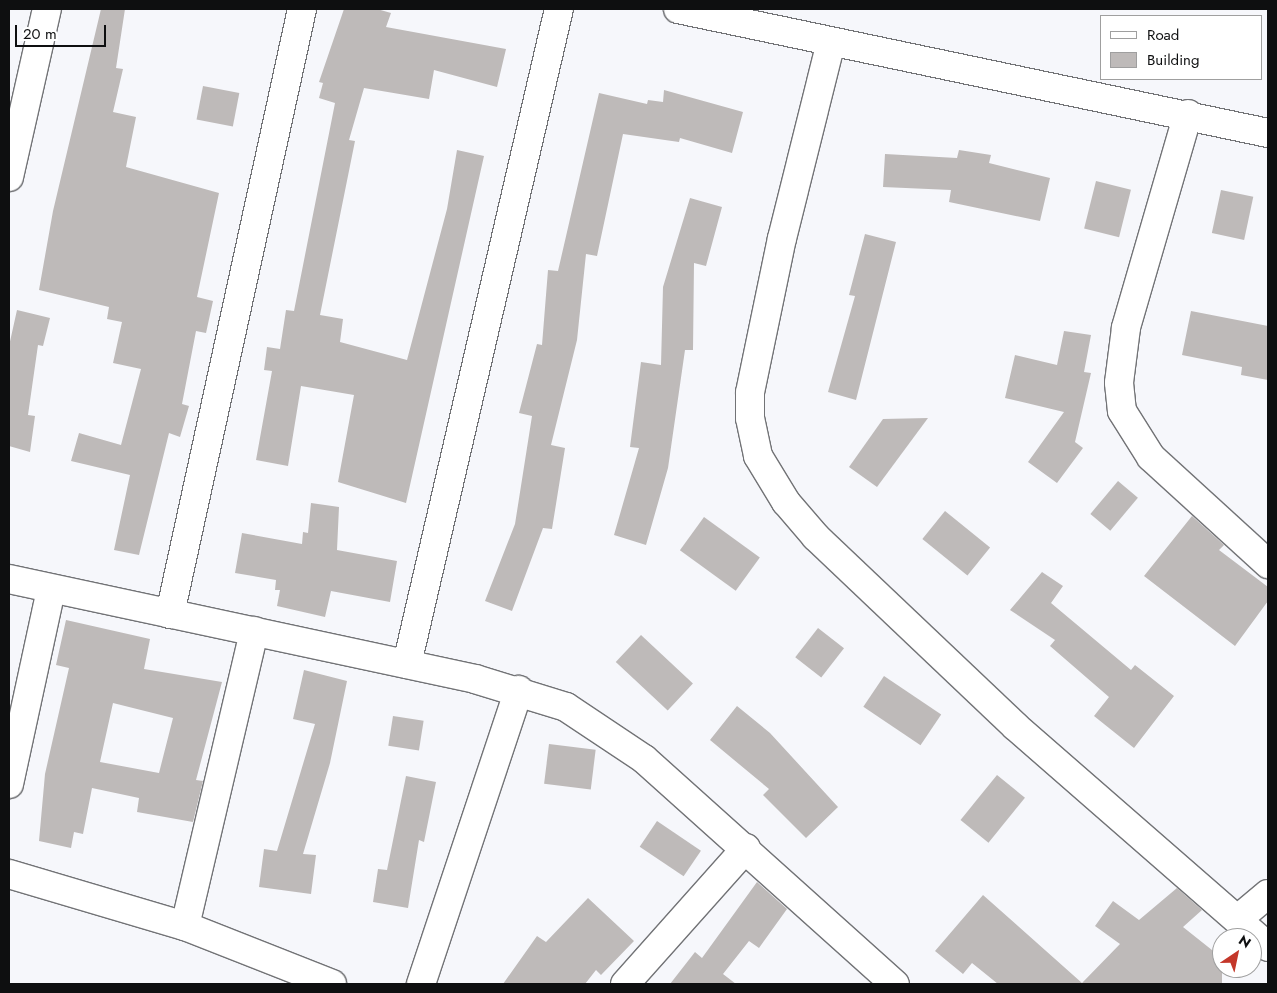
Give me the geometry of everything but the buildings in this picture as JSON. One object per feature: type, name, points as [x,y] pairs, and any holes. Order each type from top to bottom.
[{"type":"street","points":[[9,177],[47,9]]},
{"type":"street","points":[[170,614],[302,9]]},
{"type":"street","points":[[407,664],[559,9]]},
{"type":"street","points":[[678,9],[1268,132]]},
{"type":"street","points":[[832,42],[751,384],[750,418],[758,456],[786,502],[816,537],[1015,726],[1268,947]]},
{"type":"street","points":[[1188,114],[1126,328],[1119,383],[1122,411],[1151,457],[1268,564]]},
{"type":"street","points":[[9,579],[520,690],[566,708],[616,736],[746,848],[895,984]]},
{"type":"street","points":[[9,784],[51,589]]},
{"type":"street","points":[[185,926],[254,631]]},
{"type":"street","points":[[420,984],[520,690]]},
{"type":"street","points":[[625,984],[746,848]]},
{"type":"street","points":[[9,874],[185,926],[332,984]]},
{"type":"street","points":[[1238,919],[1268,894]]}]
